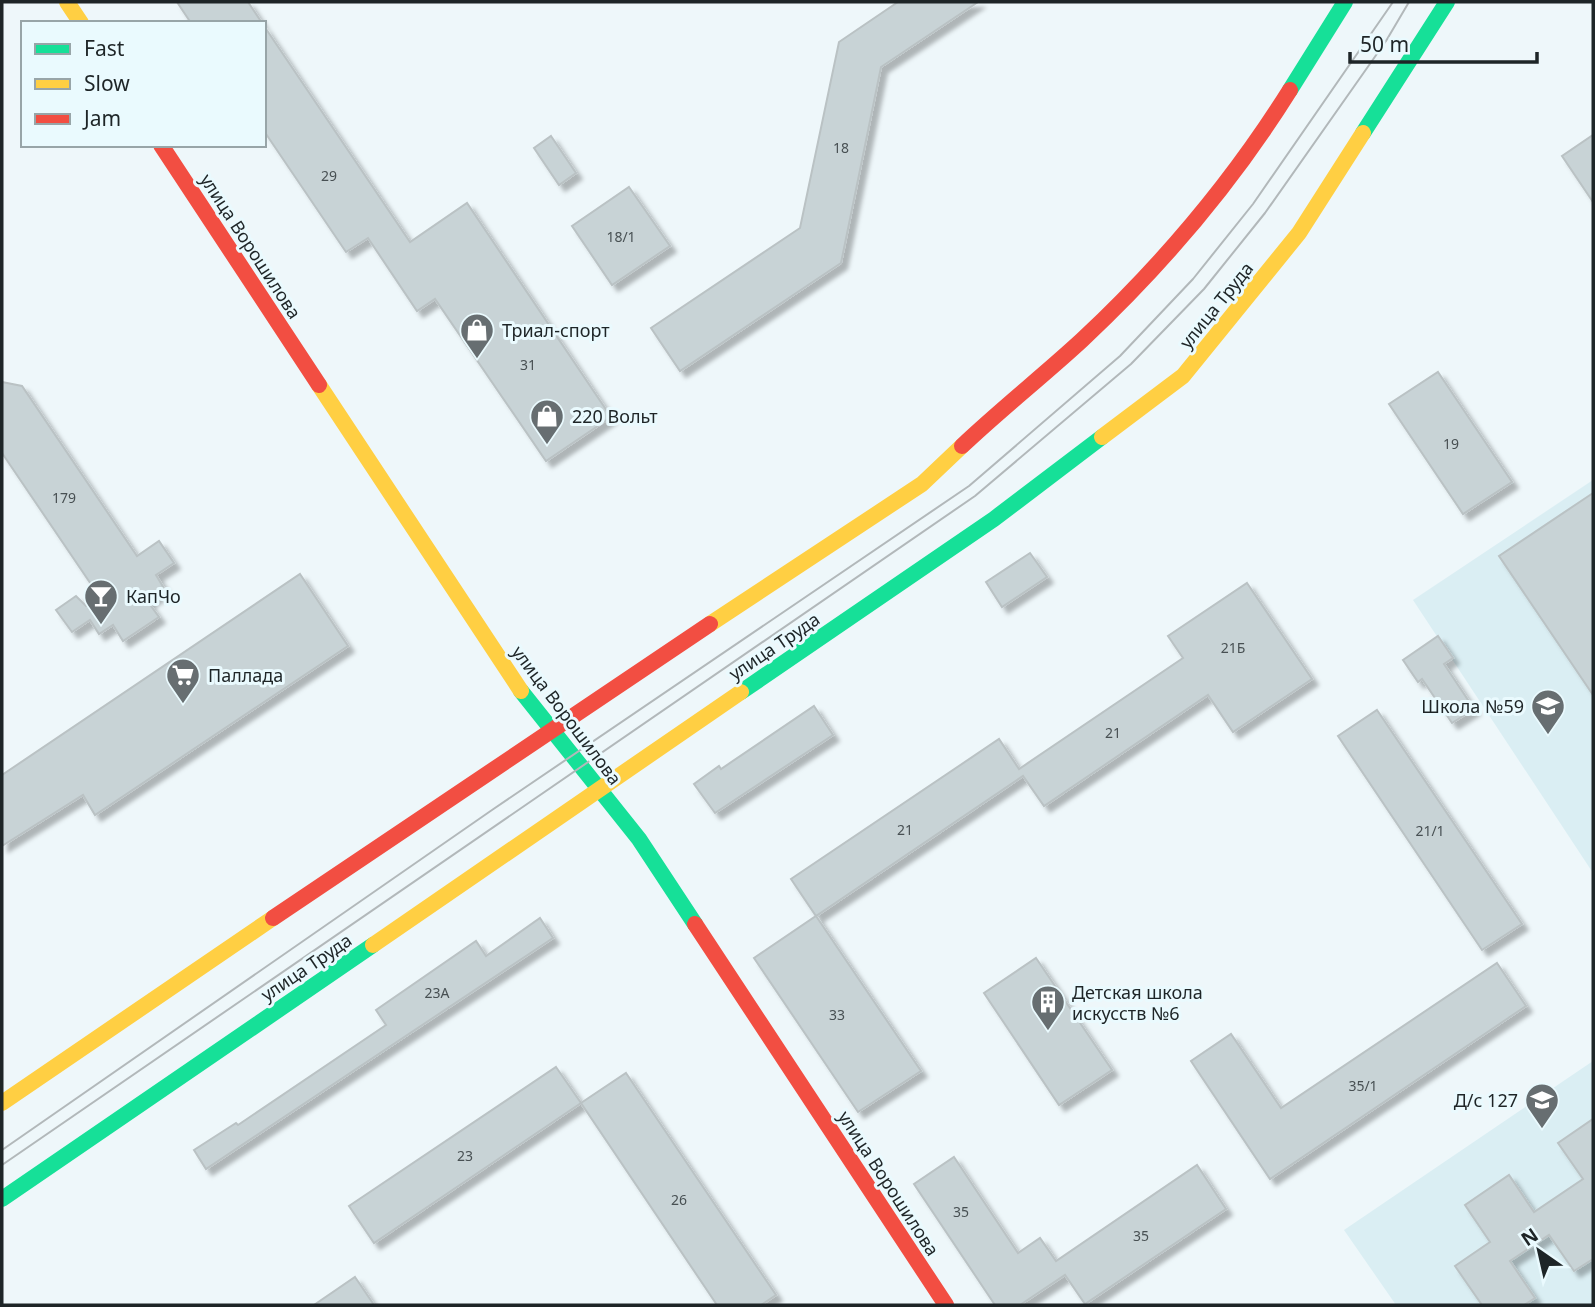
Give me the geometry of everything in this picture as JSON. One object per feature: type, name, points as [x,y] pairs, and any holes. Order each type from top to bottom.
[{"type":"main road","points":[[67,2],[80,21]]},
{"type":"main road","points":[[2,1103],[551,729],[922,484],[993,416],[1083,339],[1183,234],[1266,128],[1345,2]]},
{"type":"main road","name":"улица Труда","points":[[2,1199],[994,519],[1183,376],[1299,233],[1447,2]]},
{"type":"main road","name":"улица Ворошилова","points":[[163,147],[517,686],[639,839],[946,1305]]},
{"type":"shaded area","name":"Школа №59","points":[[1593,480],[1593,873],[1413,600]]},
{"type":"shaded area","name":"Д/с 127","points":[[1593,1061],[1593,1305],[1396,1305],[1344,1230]]},
{"type":"building","points":[[177,2],[248,2],[261,21],[190,21]]},
{"type":"building","points":[[898,2],[978,2],[881,67],[841,263],[680,371],[651,328],[800,228],[839,42]]},
{"type":"building","points":[[266,29],[410,242],[467,203],[611,417],[546,461],[435,299],[417,311],[368,238],[346,252],[266,134]]},
{"type":"building","points":[[1593,135],[1593,202],[1562,156]]},
{"type":"building","points":[[551,136],[576,173],[559,185],[534,148]]},
{"type":"building","points":[[629,187],[670,246],[612,285],[572,226]]},
{"type":"building","points":[[1438,372],[1512,482],[1463,514],[1389,404]]},
{"type":"building","points":[[2,382],[22,386],[137,556],[159,541],[174,563],[156,575],[165,590],[148,602],[159,617],[123,641],[113,625],[99,634],[90,620],[72,632],[56,610],[76,596],[86,606],[99,596],[2,453]]},
{"type":"building","points":[[1593,493],[1593,695],[1499,556]]},
{"type":"building","points":[[1030,553],[1047,577],[1002,607],[986,582]]},
{"type":"building","name":"Паллада","points":[[300,574],[348,646],[95,815],[83,795],[2,846],[2,775]]},
{"type":"building","points":[[1247,583],[1312,679],[1233,732],[1208,695],[1044,806],[1023,776],[816,916],[791,879],[999,739],[1019,769],[1183,658],[1168,636]]},
{"type":"building","points":[[1438,636],[1453,658],[1444,664],[1474,709],[1452,723],[1422,679],[1418,682],[1403,660]]},
{"type":"building","points":[[814,706],[833,735],[715,813],[694,784],[719,766],[721,769]]},
{"type":"building","points":[[1377,710],[1522,924],[1482,950],[1338,736]]},
{"type":"building","points":[[816,916],[921,1071],[858,1112],[754,958]]},
{"type":"building","points":[[540,918],[553,938],[206,1169],[194,1150],[236,1123],[238,1125],[386,1025],[376,1010],[476,941],[486,956]]},
{"type":"building","name":"Детская школа искусств №6","points":[[1036,958],[1112,1070],[1059,1105],[984,993]]},
{"type":"building","points":[[1497,963],[1526,1006],[1270,1179],[1191,1061],[1231,1034],[1281,1108]]},
{"type":"building","points":[[556,1067],[581,1103],[374,1243],[349,1206]]},
{"type":"building","points":[[626,1073],[776,1295],[761,1305],[717,1305],[581,1103]]},
{"type":"building","points":[[1593,1119],[1593,1259],[1574,1271],[1549,1235],[1510,1261],[1535,1298],[1524,1305],[1482,1305],[1455,1266],[1490,1242],[1465,1205],[1509,1175],[1534,1212],[1583,1179],[1558,1143]]},
{"type":"building","points":[[954,1157],[1018,1253],[1040,1238],[1056,1261],[1197,1165],[1226,1209],[1085,1304],[1065,1275],[1020,1305],[995,1305],[914,1184]]},
{"type":"building","points":[[355,1277],[374,1305],[314,1305]]},
{"type":"tram line","points":[[2,1150],[492,810],[969,486],[1120,356],[1193,279],[1253,204],[1393,2]]},
{"type":"tram line","points":[[2,1165],[975,496],[1131,364],[1204,289],[1265,213],[1386,41],[1409,2]]},
{"type":"traffic: fast","points":[[1290,90],[1345,2]]},
{"type":"traffic: fast","points":[[1363,133],[1447,2]]},
{"type":"traffic: fast","points":[[741,692],[994,519],[1102,437]]},
{"type":"traffic: fast","points":[[521,691],[639,839],[695,924]]},
{"type":"traffic: fast","points":[[2,1199],[373,945]]},
{"type":"traffic: slow","points":[[67,2],[80,21]]},
{"type":"traffic: slow","points":[[1102,437],[1183,376],[1299,233],[1363,133]]},
{"type":"traffic: slow","points":[[319,385],[521,691]]},
{"type":"traffic: slow","points":[[710,624],[922,484],[962,446]]},
{"type":"traffic: slow","points":[[373,945],[741,692]]},
{"type":"traffic: slow","points":[[2,1103],[273,918]]},
{"type":"traffic: jam","points":[[962,446],[1082,340],[1167,253],[1220,190],[1290,90]]},
{"type":"traffic: jam","points":[[162,147],[319,385]]},
{"type":"traffic: jam","points":[[273,918],[710,624]]},
{"type":"traffic: jam","points":[[695,924],[946,1305]]},
{"type":"place","name":"Триал-спорт","points":[[477,360]]},
{"type":"place","name":"220 Вольт","points":[[547,446]]},
{"type":"place","name":"КапЧо","points":[[101,626]]},
{"type":"place","name":"Паллада","points":[[183,705]]},
{"type":"place","name":"Школа №59","points":[[1548,736]]},
{"type":"place","name":"Детская школа искусств №6","points":[[1048,1032]]},
{"type":"place","name":"Д/с 127","points":[[1542,1130]]}]
